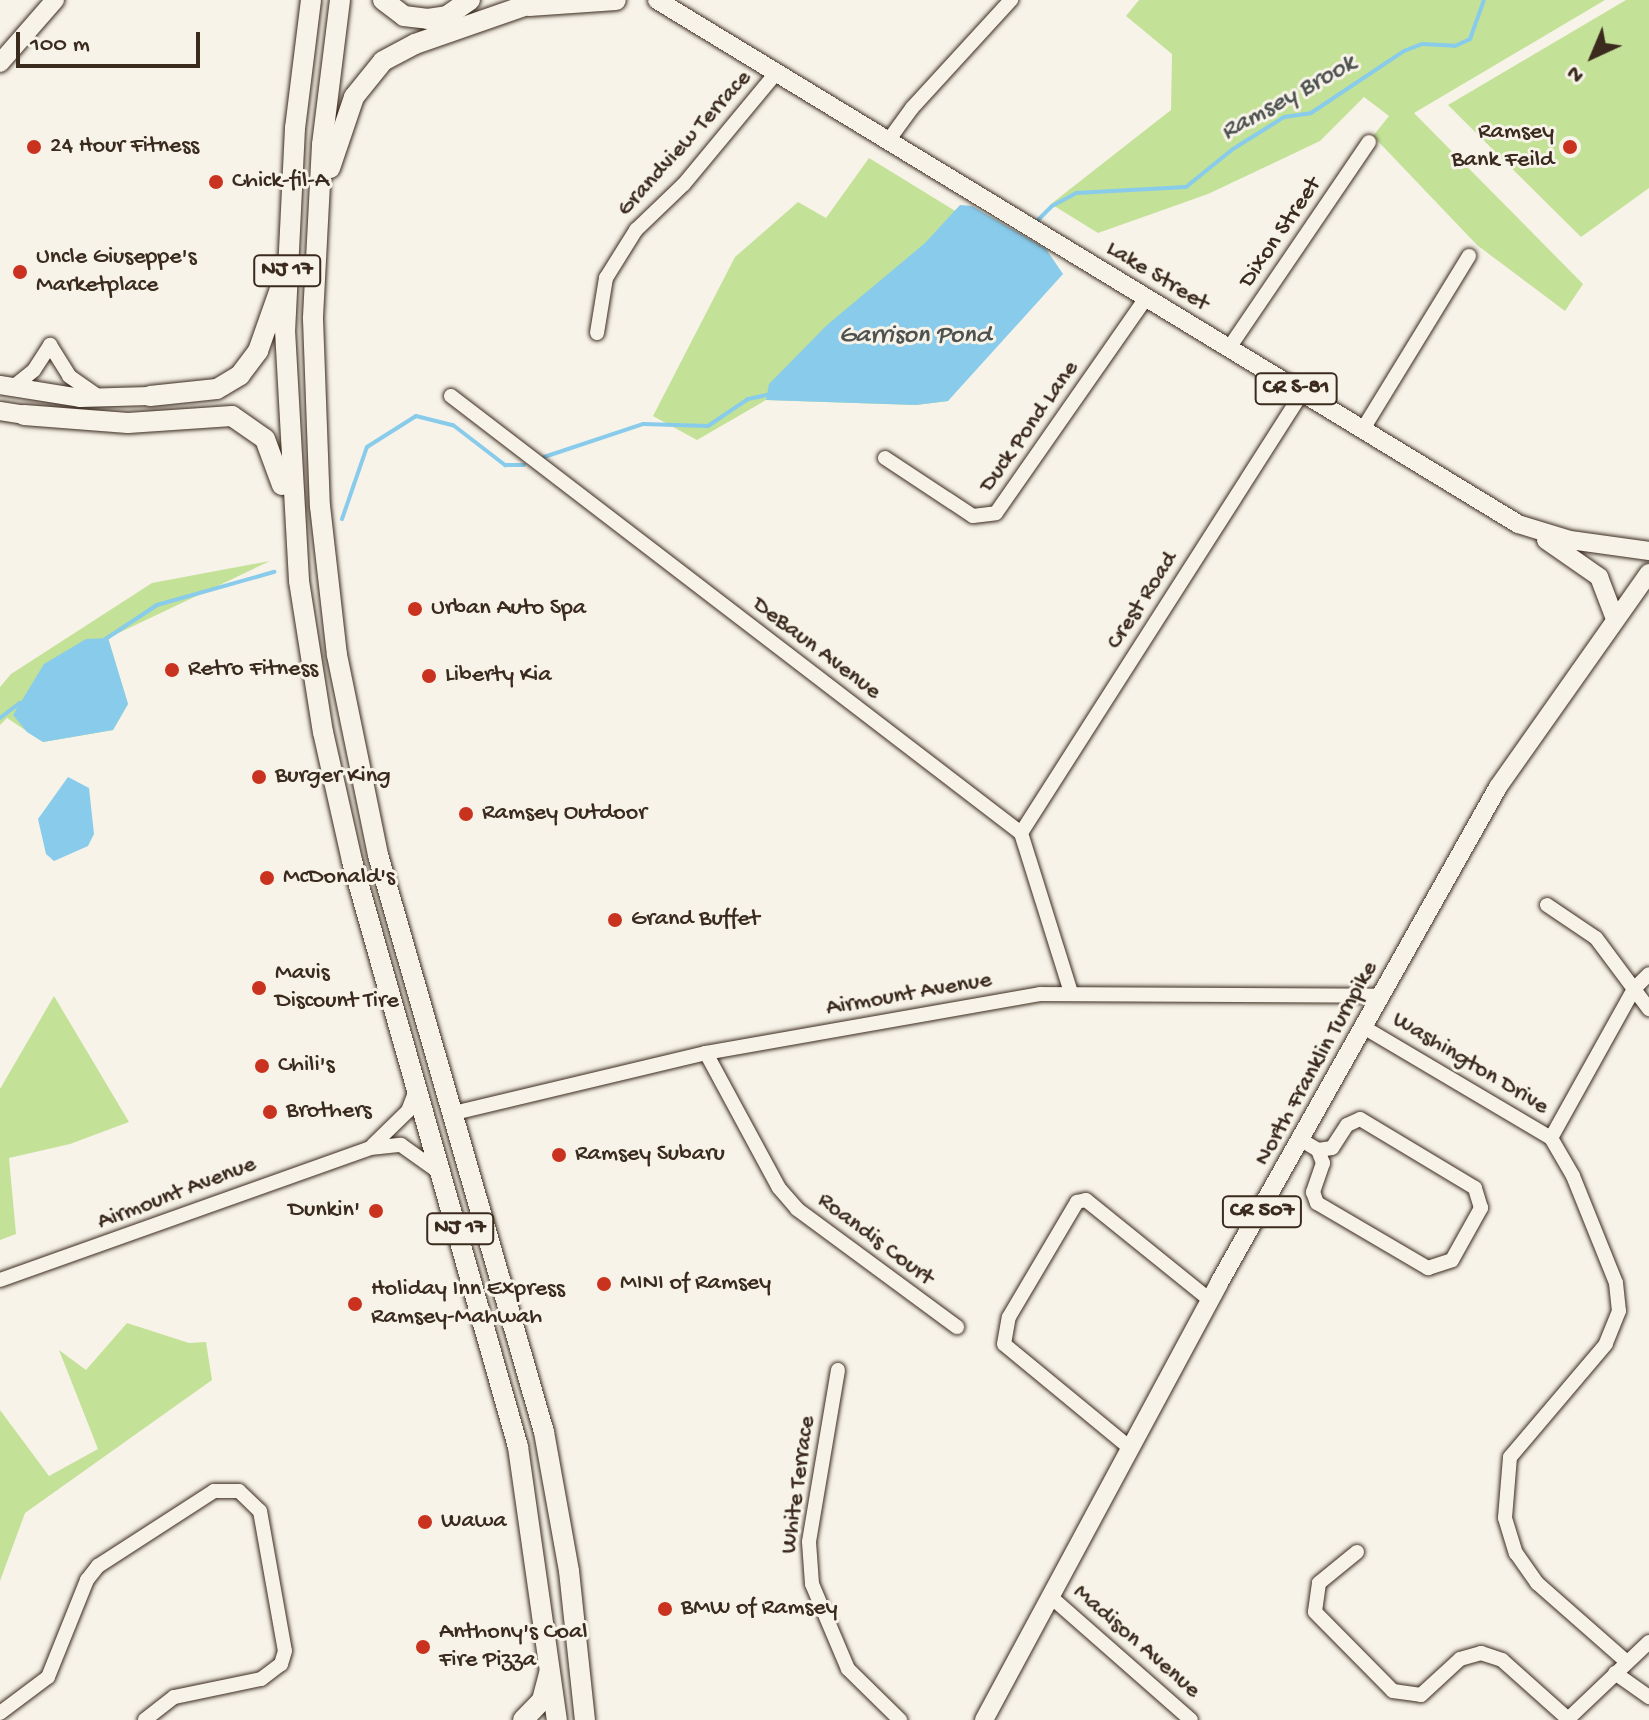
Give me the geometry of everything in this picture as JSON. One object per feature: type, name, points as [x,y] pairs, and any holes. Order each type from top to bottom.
[{"type":"highway","name":"NJ 17","points":[[311,0],[295,128],[287,270],[287,411],[296,542],[311,668],[336,797],[515,1434],[551,1661],[557,1720]]},
{"type":"highway","name":"NJ 17","points":[[340,0],[316,223],[313,319],[320,506],[338,663],[378,855],[544,1432],[569,1571],[585,1720]]},
{"type":"highway","points":[[383,0],[404,16],[428,19],[447,16],[470,0]]},
{"type":"highway","points":[[316,223],[342,124],[375,69],[403,49],[531,3],[616,0]]},
{"type":"highway","points":[[150,396],[209,391],[240,375],[258,351],[287,270]]},
{"type":"highway","points":[[24,415],[103,423],[217,414],[240,418],[260,432],[273,454],[296,542]]},
{"type":"highway","points":[[523,1720],[542,1700],[551,1661]]},
{"type":"main road","points":[[0,63],[55,0]]},
{"type":"main road","name":"Lake Street","points":[[657,0],[1534,532],[1649,551]]},
{"type":"main road","points":[[6,386],[100,398],[150,396]]},
{"type":"main road","points":[[0,411],[24,415]]},
{"type":"main road","points":[[1534,532],[1599,577],[1615,619]]},
{"type":"main road","name":"North Franklin Turnpike","points":[[984,1720],[1210,1300],[1310,1146],[1381,996],[1498,787],[1649,573]]},
{"type":"street","points":[[888,141],[912,108],[1011,0]]},
{"type":"street","name":"Grandview Terrace","points":[[597,333],[606,278],[636,230],[684,184],[776,73]]},
{"type":"street","name":"Dixon Street","points":[[1229,348],[1369,142]]},
{"type":"street","points":[[1363,429],[1469,256]]},
{"type":"street","name":"Duck Pond Lane","points":[[885,458],[973,516],[996,513],[1146,298]]},
{"type":"street","points":[[6,386],[34,370],[50,345],[69,376],[100,398]]},
{"type":"street","name":"Crest Road","points":[[1021,833],[1302,393]]},
{"type":"street","name":"DeBaun Avenue","points":[[451,396],[1021,833]]},
{"type":"street","points":[[1021,833],[1071,993]]},
{"type":"street","points":[[1547,905],[1596,938],[1649,1009]]},
{"type":"street","points":[[1551,1138],[1634,989],[1649,974]]},
{"type":"street","name":"Airmount Avenue","points":[[454,1113],[706,1053],[1071,993],[1381,996]]},
{"type":"street","name":"Washington Drive","points":[[1365,1028],[1551,1138],[1573,1176],[1616,1283],[1619,1311],[1606,1344],[1510,1457],[1505,1518],[1516,1553],[1537,1583],[1627,1662]]},
{"type":"street","name":"Roandis Court","points":[[706,1053],[779,1188],[797,1209],[957,1327]]},
{"type":"street","name":"Airmount Avenue","points":[[370,1148],[408,1111],[417,1084]]},
{"type":"street","points":[[1360,1119],[1475,1188],[1481,1208],[1452,1260],[1428,1268],[1317,1203],[1313,1192],[1323,1163],[1310,1146],[1332,1148],[1347,1125],[1360,1119]]},
{"type":"street","name":"Airmount Avenue","points":[[0,1280],[370,1148],[409,1148],[445,1177]]},
{"type":"street","points":[[1130,1448],[1004,1344],[1009,1317],[1077,1202],[1086,1200],[1210,1300]]},
{"type":"street","name":"White Terrace","points":[[838,1370],[809,1542],[812,1584],[848,1669],[900,1720]]},
{"type":"street","points":[[0,1713],[48,1677],[87,1580],[98,1566],[214,1491],[239,1491],[260,1511],[285,1651],[281,1664],[261,1679],[174,1697],[145,1720]]},
{"type":"street","points":[[1357,1552],[1319,1583],[1315,1612],[1393,1691],[1421,1695],[1460,1659],[1481,1653],[1502,1660],[1568,1719],[1649,1642]]},
{"type":"street","name":"Madison Avenue","points":[[1051,1597],[1191,1720]]},
{"type":"street","points":[[1615,1673],[1649,1697]]},
{"type":"green space","points":[[1139,0],[1605,0],[1414,113],[1583,284],[1565,311],[1477,245],[1373,136],[1389,116],[1364,97],[1320,141],[1208,194],[1098,233],[1051,204],[1171,110],[1172,54],[1126,16]]},
{"type":"green space","name":"Ramsey Bank Feild","points":[[1626,0],[1649,0],[1649,188],[1581,237],[1448,105]]},
{"type":"green space","points":[[869,158],[1045,266],[948,401],[916,405],[766,400],[697,440],[653,416],[735,257],[798,202],[826,218]]},
{"type":"green space","points":[[270,561],[108,638],[128,704],[113,730],[43,742],[7,718],[0,725],[0,687],[11,674],[152,583]]},
{"type":"green space","points":[[54,996],[129,1122],[70,1144],[9,1158],[16,1234],[0,1240],[0,1089]]},
{"type":"green space","points":[[127,1323],[189,1343],[206,1342],[212,1380],[25,1513],[0,1581],[0,1410],[49,1476],[98,1449],[59,1350],[86,1370]]},
{"type":"water","name":"Garrison Pond","points":[[960,205],[972,206],[1046,249],[1063,274],[948,401],[916,405],[766,400],[769,384],[827,325],[925,243]]},
{"type":"water","points":[[108,638],[128,704],[113,730],[43,742],[27,732],[13,715],[44,664],[86,639]]},
{"type":"water","points":[[68,777],[89,788],[94,834],[88,846],[54,861],[46,854],[38,819]]},
{"type":"waterway","name":"Ramsey Brook","points":[[1035,223],[1052,206],[1076,193],[1186,187],[1233,149],[1284,117],[1311,113],[1404,51],[1422,44],[1455,46],[1470,39],[1484,0]]},
{"type":"waterway","name":"Ramsey Brook","points":[[544,457],[643,424],[708,426],[748,399],[771,394]]},
{"type":"waterway","name":"Ramsey Brook","points":[[342,519],[367,447],[416,416],[453,425],[505,465],[524,465]]},
{"type":"waterway","name":"Ramsey Brook","points":[[104,640],[157,605],[274,572]]},
{"type":"waterway","name":"Ramsey Brook","points":[[0,718],[20,703]]},
{"type":"place","name":"24 Hour Fitness","points":[[34,147]]},
{"type":"place","name":"Ramsey Bank Feild","points":[[1570,147]]},
{"type":"place","name":"Chick-fil-A","points":[[216,182]]},
{"type":"place","name":"Uncle Giuseppe's Marketplace","points":[[20,272]]},
{"type":"place","name":"Urban Auto Spa","points":[[415,609]]},
{"type":"place","name":"Retro Fitness","points":[[172,670]]},
{"type":"place","name":"Liberty Kia","points":[[429,676]]},
{"type":"place","name":"Burger King","points":[[259,777]]},
{"type":"place","name":"Ramsey Outdoor","points":[[466,814]]},
{"type":"place","name":"McDonald's","points":[[267,878]]},
{"type":"place","name":"Grand Buffet","points":[[615,920]]},
{"type":"place","name":"Mavis Discount Tire","points":[[259,988]]},
{"type":"place","name":"Chili's","points":[[262,1066]]},
{"type":"place","name":"Brothers","points":[[270,1112]]},
{"type":"place","name":"Ramsey Subaru","points":[[559,1155]]},
{"type":"place","name":"Dunkin'","points":[[376,1211]]},
{"type":"place","name":"MINI of Ramsey","points":[[604,1284]]},
{"type":"place","name":"Holiday Inn Express Ramsey-Mahwah","points":[[355,1304]]},
{"type":"place","name":"Wawa","points":[[425,1522]]},
{"type":"place","name":"BMW of Ramsey","points":[[665,1609]]},
{"type":"place","name":"Anthony's Coal Fire Pizza","points":[[423,1647]]}]
